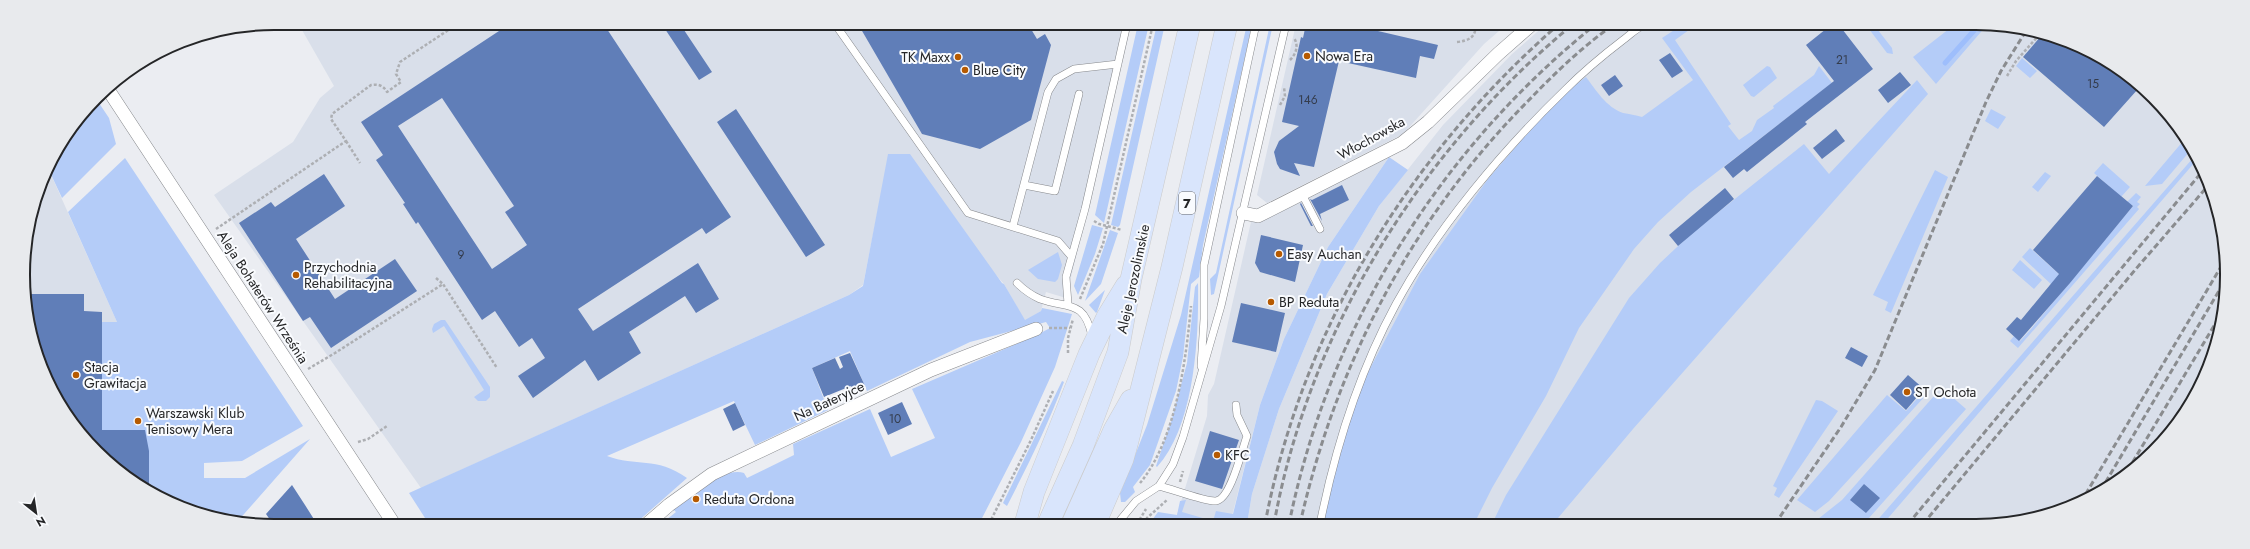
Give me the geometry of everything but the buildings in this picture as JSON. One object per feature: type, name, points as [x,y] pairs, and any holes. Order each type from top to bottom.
[{"type":"main road","name":"Aleje Jerozolimskie","points":[[1050,519],[1083,446],[1118,352],[1131,279],[1189,30]]},
{"type":"main road","name":"7","points":[[1097,519],[1123,459],[1176,252],[1226,30]]},
{"type":"main road","points":[[1026,519],[1034,492],[1093,346],[1107,317],[1131,279]]},
{"type":"main road","points":[[1074,519],[1114,430],[1142,381]]},
{"type":"main road","points":[[1015,519],[1034,492]]},
{"type":"street","name":"Włochowska","points":[[1243,213],[1258,216],[1402,143],[1428,122],[1526,30]]},
{"type":"street","name":"Aleja Bohaterów Września","points":[[111,93],[391,519]]},
{"type":"street","name":"Na Bateryjce","points":[[654,519],[669,505],[712,474],[931,370],[1036,330]]},
{"type":"lane","points":[[839,30],[968,213],[1058,241],[1071,256]]},
{"type":"lane","points":[[1068,304],[1066,277],[1084,209],[1126,30]]},
{"type":"lane","points":[[1200,382],[1204,319],[1204,265],[1255,30]]},
{"type":"lane","points":[[1120,519],[1136,501],[1159,486],[1173,464],[1200,382],[1243,213],[1285,30]]},
{"type":"lane","points":[[1321,519],[1331,470],[1344,428],[1380,336],[1396,303],[1437,240],[1480,181],[1553,102],[1595,61],[1638,30]]},
{"type":"lane","points":[[1013,226],[1048,92],[1056,79],[1074,69],[1118,64]]},
{"type":"lane","points":[[1024,185],[1055,191],[1080,94]]},
{"type":"lane","points":[[1302,194],[1320,229]]},
{"type":"lane","points":[[1017,284],[1025,291],[1040,299],[1068,304],[1082,311],[1090,326],[1093,346]]},
{"type":"lane","points":[[1159,486],[1216,501],[1224,497],[1229,489],[1247,436],[1237,415],[1236,405]]},
{"type":"path","points":[[360,163],[331,119],[332,114],[371,85],[378,84],[384,87],[387,92],[396,86],[401,82],[396,74],[400,62],[448,30]]},
{"type":"path","points":[[1080,298],[1103,244],[1152,30]]},
{"type":"path","points":[[1457,42],[1467,41],[1472,38],[1475,30]]},
{"type":"path","points":[[2007,76],[2016,61],[2037,38]]},
{"type":"path","points":[[214,231],[346,141]]},
{"type":"path","points":[[436,278],[443,284],[497,368]]},
{"type":"path","points":[[306,370],[443,284]]},
{"type":"path","points":[[1068,355],[1068,338],[1074,315]]},
{"type":"path","points":[[1036,330],[1070,328]]},
{"type":"path","points":[[992,519],[1031,440],[1056,384]]},
{"type":"path","points":[[355,442],[368,439],[387,426]]},
{"type":"path","points":[[1146,519],[1171,497]]},
{"type":"shaded area","points":[[302,30],[1130,30],[1066,298],[1046,292],[1041,311],[1025,321],[1004,284],[889,154],[863,285],[849,295],[421,488],[214,195],[293,142],[320,98],[334,86]]},
{"type":"shaded area","points":[[1137,30],[1148,30],[1104,223],[1095,215]]},
{"type":"shaded area","points":[[1156,30],[1164,30],[1120,225],[1118,227],[1111,225]]},
{"type":"shaded area","points":[[1246,30],[1251,30],[1203,245],[1199,277],[1191,284],[1183,357],[1176,391],[1150,465],[1133,487],[1135,492],[1125,502],[1121,502],[1120,493],[1147,425],[1181,315]]},
{"type":"shaded area","points":[[1269,30],[1272,30],[1214,294],[1211,295],[1210,279],[1216,273]]},
{"type":"shaded area","points":[[1295,30],[1500,30],[1484,44],[1403,134],[1267,203],[1257,195]]},
{"type":"shaded area","points":[[1539,30],[1976,30],[2007,32],[2039,38],[2084,55],[2111,71],[2137,91],[2159,113],[2187,152],[2195,166],[2207,196],[2212,211],[2218,243],[2220,274],[2218,306],[2212,338],[2195,383],[2179,410],[2159,436],[2137,458],[2111,478],[2084,494],[2054,506],[2039,511],[2007,517],[1976,519],[1248,519],[1252,494],[1279,409],[1327,294],[1379,206],[1443,125],[1512,54]]},
{"type":"shaded area","points":[[1674,30],[1689,30],[1675,40],[1731,124],[1728,126],[1739,140],[1752,131],[1757,120],[1774,108],[1773,106],[1814,75],[1819,66],[1832,83],[1691,192],[1658,222],[1634,249],[1579,328],[1546,396],[1492,488],[1476,519],[1325,519],[1332,463],[1366,376],[1420,274],[1488,179],[1559,97],[1586,77],[1611,107],[1623,113],[1642,117],[1693,80],[1662,38]]},
{"type":"shaded area","points":[[1870,30],[1878,30],[1892,48],[1893,54],[1887,53]]},
{"type":"shaded area","points":[[1948,30],[1982,30],[1936,84],[1913,57]]},
{"type":"shaded area","points":[[2022,58],[2037,71],[2030,78],[2016,66]]},
{"type":"shaded area","points":[[1767,66],[1770,67],[1777,78],[1754,97],[1751,96],[1743,85]]},
{"type":"shaded area","points":[[1917,80],[1928,94],[1633,429],[1557,519],[1494,519],[1506,495],[1629,298],[1660,263],[1691,234],[1804,144],[1829,174]]},
{"type":"shaded area","points":[[100,104],[109,118],[116,144],[62,198],[51,175],[55,166],[71,139]]},
{"type":"shaded area","points":[[1991,109],[2006,117],[1998,129],[1985,121]]},
{"type":"shaded area","points":[[2181,143],[2188,154],[2162,184],[2145,186]]},
{"type":"shaded area","points":[[888,154],[910,154],[1004,284],[1025,320],[1041,311],[1042,308],[1072,314],[1055,367],[1021,442],[982,519],[667,519],[676,512],[673,509],[687,497],[717,478],[736,472],[744,473],[747,478],[794,455],[793,444],[870,409],[891,457],[935,438],[912,389],[1037,335],[1050,328],[1046,322],[970,342],[867,391],[850,351],[812,368],[828,410],[755,445],[734,401],[607,456],[627,461],[656,464],[676,471],[687,478],[641,519],[424,519],[425,518],[409,493],[849,295],[863,286]]},
{"type":"shaded area","points":[[1389,157],[1328,247],[1284,339],[1260,405],[1231,519],[1186,519],[1177,515],[1207,416],[1208,395],[1214,384],[1251,222],[1269,216]]},
{"type":"shaded area","points":[[1389,157],[1408,170],[1379,206],[1327,294],[1279,409],[1252,494],[1248,519],[1214,519],[1216,511],[1233,514],[1260,405],[1284,339],[1328,247]]},
{"type":"shaded area","points":[[125,158],[303,426],[242,461],[204,463],[204,478],[245,478],[310,439],[242,517],[211,511],[196,506],[166,494],[139,478],[120,463],[87,431],[72,411],[102,410],[102,322],[117,322],[68,212]]},
{"type":"shaded area","points":[[2191,160],[2194,164],[1887,519],[1878,519]]},
{"type":"shaded area","points":[[2103,163],[2130,187],[2121,197],[2094,173]]},
{"type":"shaded area","points":[[1935,170],[1948,177],[1891,313],[1885,310],[1888,302],[1873,295]]},
{"type":"shaded area","points":[[2045,172],[2051,176],[2038,192],[2032,187]]},
{"type":"shaded area","points":[[51,175],[117,322],[102,322],[102,411],[72,411],[55,383],[38,338],[32,306],[30,274],[32,243],[38,211]]},
{"type":"shaded area","points":[[2136,193],[2141,197],[2137,202],[2140,204],[2137,207],[2139,209],[2018,348],[2010,341],[2014,336],[2020,341],[2031,329],[2133,206],[2127,202]]},
{"type":"shaded area","points":[[1092,225],[1103,228],[1095,254],[1078,295],[1074,286]]},
{"type":"shaded area","points":[[1110,230],[1118,233],[1101,284],[1085,301]]},
{"type":"shaded area","points":[[2030,248],[2061,276],[2053,286],[2022,257]]},
{"type":"shaded area","points":[[1058,252],[1062,265],[1058,279],[1055,282],[1038,279],[1028,270]]},
{"type":"shaded area","points":[[2020,260],[2042,280],[2034,289],[2012,270]]},
{"type":"shaded area","points":[[1198,283],[1195,354],[1187,405],[1180,428],[1170,449],[1157,467],[1156,466],[1171,422],[1187,363],[1195,287]]},
{"type":"shaded area","points":[[1105,290],[1097,312],[1096,313],[1089,305]]},
{"type":"shaded area","points":[[441,320],[445,320],[490,387],[490,397],[486,401],[478,401],[474,397],[484,390],[444,326],[433,333],[432,329],[434,324]]},
{"type":"shaded area","points":[[1062,381],[1064,382],[1058,398],[1007,506],[1003,503]]},
{"type":"shaded area","points":[[1924,391],[1927,394],[1829,501],[1815,512],[1797,500],[1887,395],[1906,411]]},
{"type":"shaded area","points":[[1950,395],[1966,409],[1869,518],[1818,519],[1842,500],[1934,396]]},
{"type":"shaded area","points":[[1816,400],[1822,401],[1838,411],[1779,498],[1774,495],[1777,488],[1773,486]]},
{"type":"shaded area","points":[[1186,500],[1182,512],[1206,519],[1153,519],[1158,512],[1177,515],[1180,501]]},
{"type":"waterway","points":[[1945,63],[1975,30]]},
{"type":"railway","points":[[1266,519],[1282,452],[1305,382],[1335,315],[1370,250],[1410,189],[1455,130],[1504,76],[1553,30]]},
{"type":"railway","points":[[1275,519],[1291,452],[1314,382],[1344,314],[1380,249],[1421,187],[1467,128],[1517,74],[1566,30]]},
{"type":"railway","points":[[1290,519],[1307,451],[1332,380],[1362,312],[1398,248],[1440,186],[1487,128],[1539,74],[1589,30]]},
{"type":"railway","points":[[1301,519],[1315,465],[1334,407],[1357,351],[1384,296],[1414,244],[1448,194],[1486,146],[1558,71],[1590,42],[1606,30]]},
{"type":"railway","points":[[1778,519],[1841,427],[1875,370],[1986,102],[2001,71],[2023,35]]},
{"type":"railway","points":[[1912,519],[2199,176]]},
{"type":"railway","points":[[1927,519],[2135,270],[2205,190]]},
{"type":"railway","points":[[2087,492],[2220,269]]},
{"type":"railway","points":[[2106,481],[2219,291]]},
{"type":"railway","points":[[2134,461],[2214,325]]},
{"type":"place","name":"Nowa Era","points":[[1307,56]]},
{"type":"place","name":"TK Maxx","points":[[958,57]]},
{"type":"place","name":"Blue City","points":[[965,70]]},
{"type":"place","name":"Easy Auchan","points":[[1279,254]]},
{"type":"place","name":"Przychodnia Rehabilitacyjna","points":[[296,275]]},
{"type":"place","name":"BP Reduta","points":[[1271,302]]},
{"type":"place","name":"Stacja Grawitacja","points":[[76,375]]},
{"type":"place","name":"ST Ochota","points":[[1907,392]]},
{"type":"place","name":"Warszawski Klub Tenisowy Mera","points":[[138,421]]},
{"type":"place","name":"KFC","points":[[1217,455]]},
{"type":"place","name":"Reduta Ordona","points":[[696,499]]}]
